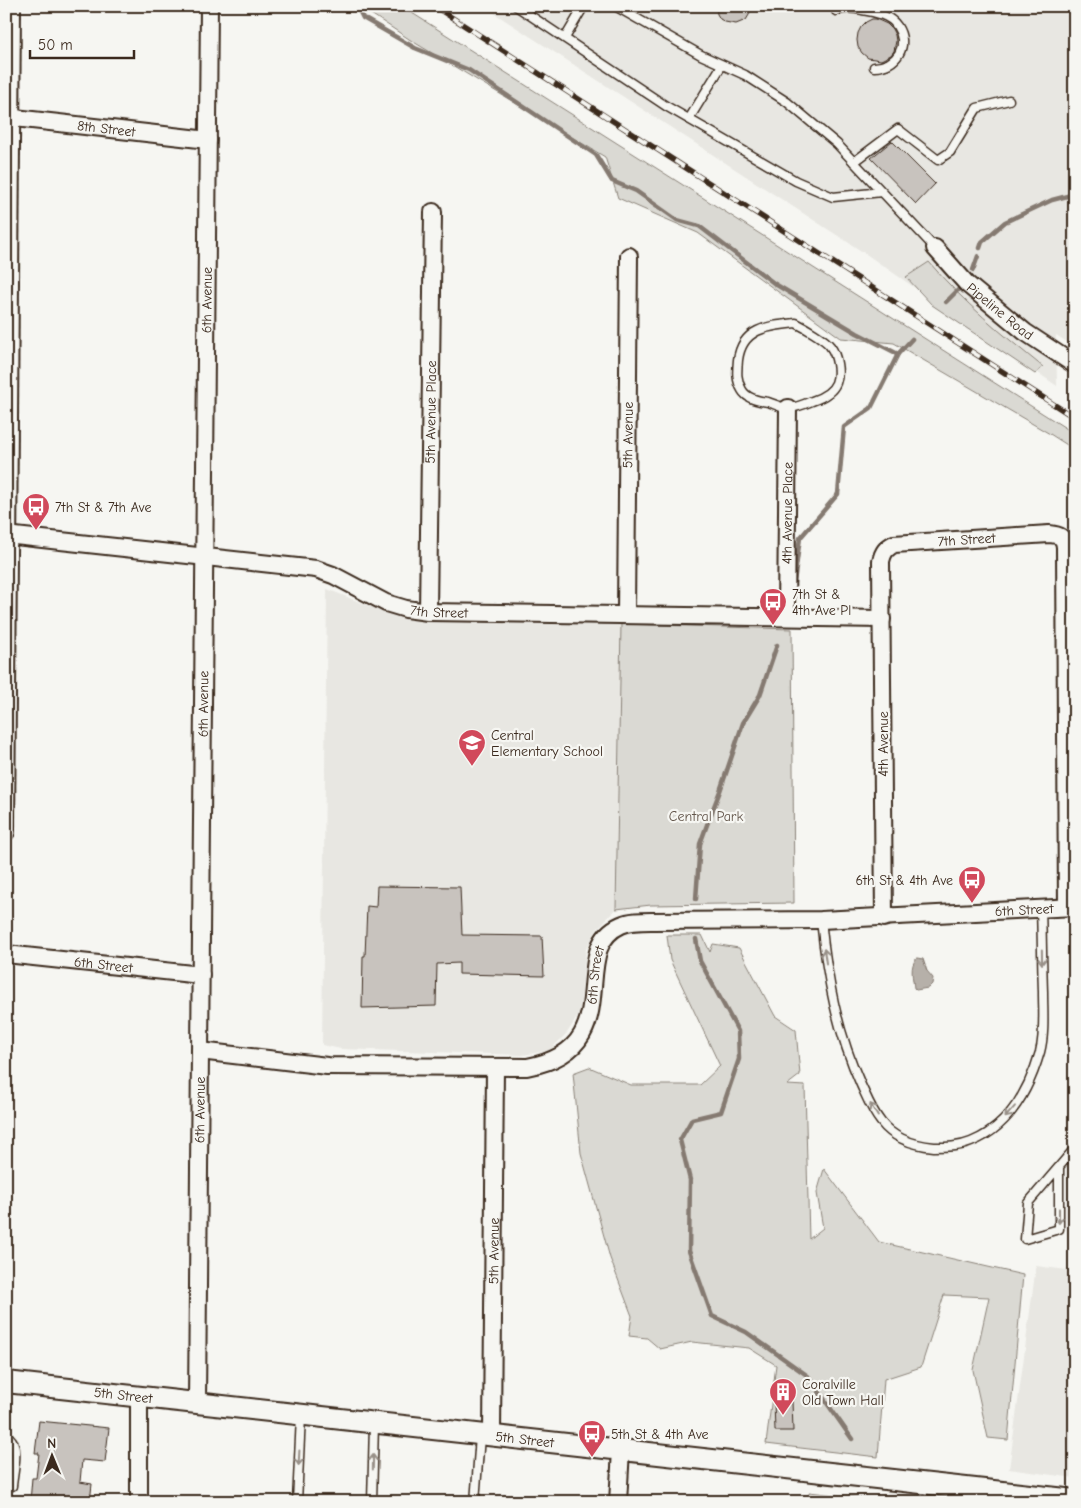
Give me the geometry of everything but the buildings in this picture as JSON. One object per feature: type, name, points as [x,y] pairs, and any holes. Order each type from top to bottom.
[{"type":"street","points":[[6,832],[9,117],[12,6]]},
{"type":"street","name":"6th Avenue","points":[[197,1402],[209,6]]},
{"type":"street","name":"8th Street","points":[[9,117],[208,140]]},
{"type":"street","name":"5th Avenue Place","points":[[428,612],[433,212]]},
{"type":"street","name":"Pipeline Road","points":[[935,248],[967,284],[1025,332],[1075,365]]},
{"type":"street","name":"5th Avenue","points":[[626,614],[630,256]]},
{"type":"street","name":"4th Avenue Place","points":[[786,617],[788,408]]},
{"type":"street","name":"7th Street","points":[[881,570],[882,554],[886,548],[894,544],[1049,534],[1058,534],[1062,537],[1065,547],[1071,907]]},
{"type":"street","name":"7th Street","points":[[7,535],[316,569],[333,575],[386,603],[406,609],[428,612],[882,619]]},
{"type":"street","name":"4th Avenue","points":[[881,570],[884,918]]},
{"type":"street","name":"6th Street","points":[[200,1051],[327,1066],[526,1067],[543,1064],[558,1058],[569,1050],[578,1039],[587,1025],[591,1012],[597,952],[603,940],[611,931],[621,925],[651,921],[884,918],[1071,907]]},
{"type":"street","name":"6th Street","points":[[6,954],[201,975]]},
{"type":"street","name":"5th Avenue","points":[[486,1434],[495,1068]]},
{"type":"street","name":"5th Street","points":[[6,1382],[1072,1500]]},
{"type":"street","points":[[139,1396],[139,1502]]},
{"type":"street","points":[[618,1502],[621,1450]]},
{"type":"lane","points":[[516,6],[666,106],[796,181],[833,198],[882,192]]},
{"type":"lane","points":[[564,38],[584,6]]},
{"type":"lane","points":[[615,6],[701,55],[745,75],[787,102],[837,144],[935,248]]},
{"type":"lane","points":[[838,6],[836,11],[842,8],[854,8],[884,15],[896,25],[902,38],[902,48],[897,58],[890,63],[874,67]]},
{"type":"lane","points":[[689,119],[722,65]]},
{"type":"lane","points":[[854,162],[898,129],[938,160],[950,152],[977,108],[1010,100]]},
{"type":"lane","points":[[796,323],[830,345],[836,360],[836,383],[830,392],[820,398],[788,408],[755,400],[744,394],[738,384],[737,371],[739,353],[744,340],[752,332],[796,323]]},
{"type":"lane","points":[[821,920],[824,959],[838,1025],[852,1066],[870,1104],[881,1122],[893,1133],[909,1142],[944,1147],[964,1145],[982,1138],[999,1125],[1015,1107],[1031,1079],[1041,1050],[1044,1023],[1042,909]]},
{"type":"lane","points":[[1059,1167],[1059,1229],[1025,1239],[1028,1203],[1075,1148]]},
{"type":"lane","points":[[297,1502],[301,1414]]},
{"type":"lane","points":[[372,1502],[374,1422]]},
{"type":"lane","points":[[475,1502],[486,1434]]},
{"type":"lane","points":[[10,1438],[13,1439],[15,1445],[12,1486]]},
{"type":"shaded area","points":[[483,6],[1075,6],[1075,347],[1056,335],[1057,386],[866,254]]},
{"type":"shaded area","name":"Central Elementary School","points":[[327,589],[367,605],[405,617],[621,624],[616,909],[597,929],[586,949],[580,1013],[567,1033],[549,1051],[522,1055],[341,1049],[322,1045]]},
{"type":"shaded area","points":[[917,958],[923,959],[927,971],[933,978],[932,984],[928,988],[916,990],[914,988],[912,972]]},
{"type":"shaded area","points":[[1036,1266],[1075,1271],[1075,1478],[1009,1469]]},
{"type":"green space","points":[[359,6],[401,6],[1075,434],[1075,450],[894,343],[841,338],[698,233],[618,198],[605,157],[412,41]]},
{"type":"green space","points":[[929,262],[969,304],[1043,367],[1035,374],[932,305],[906,277]]},
{"type":"green space","name":"Central Park","points":[[621,624],[792,629],[794,903],[651,905],[616,909]]},
{"type":"green space","points":[[667,935],[702,935],[710,952],[713,944],[739,948],[775,1016],[796,1030],[800,1075],[787,1085],[805,1086],[809,1239],[823,1228],[817,1193],[824,1169],[879,1242],[1023,1275],[1008,1440],[988,1438],[973,1370],[989,1297],[944,1295],[921,1367],[884,1379],[878,1457],[766,1444],[776,1365],[749,1348],[692,1342],[660,1349],[647,1338],[629,1336],[632,1316],[610,1258],[581,1153],[573,1073],[589,1067],[631,1085],[700,1085],[720,1066],[670,960]]},
{"type":"green space","points":[[809,1492],[898,1502],[809,1502]]},
{"type":"waterway","points":[[357,6],[363,18],[415,48],[469,70],[596,155],[612,181],[636,191],[677,220],[699,226],[775,284],[857,333],[898,354]]},
{"type":"waterway","points":[[980,248],[982,242],[1005,222],[1052,200],[1075,194]]},
{"type":"waterway","points":[[973,270],[978,256]]},
{"type":"waterway","points":[[946,302],[959,289]]},
{"type":"waterway","points":[[794,582],[800,538],[838,494],[844,427],[871,408],[898,354],[912,339]]},
{"type":"waterway","points":[[696,899],[700,844],[743,723],[760,695],[777,645]]},
{"type":"waterway","points":[[696,939],[700,961],[738,1031],[739,1059],[721,1112],[692,1119],[680,1140],[690,1180],[689,1251],[712,1316],[746,1332],[808,1376],[852,1439]]},
{"type":"railway","points":[[434,6],[1075,418]]},
{"type":"place","name":"7th St & 7th Ave","points":[[36,531]]},
{"type":"place","name":"7th St & 4th Ave Pl","points":[[773,626]]},
{"type":"place","name":"Central Elementary School","points":[[472,767]]},
{"type":"place","name":"6th St & 4th Ave","points":[[972,904]]},
{"type":"place","name":"Coralville Old Town Hall","points":[[783,1416]]},
{"type":"place","name":"5th St & 4th Ave","points":[[592,1458]]}]
